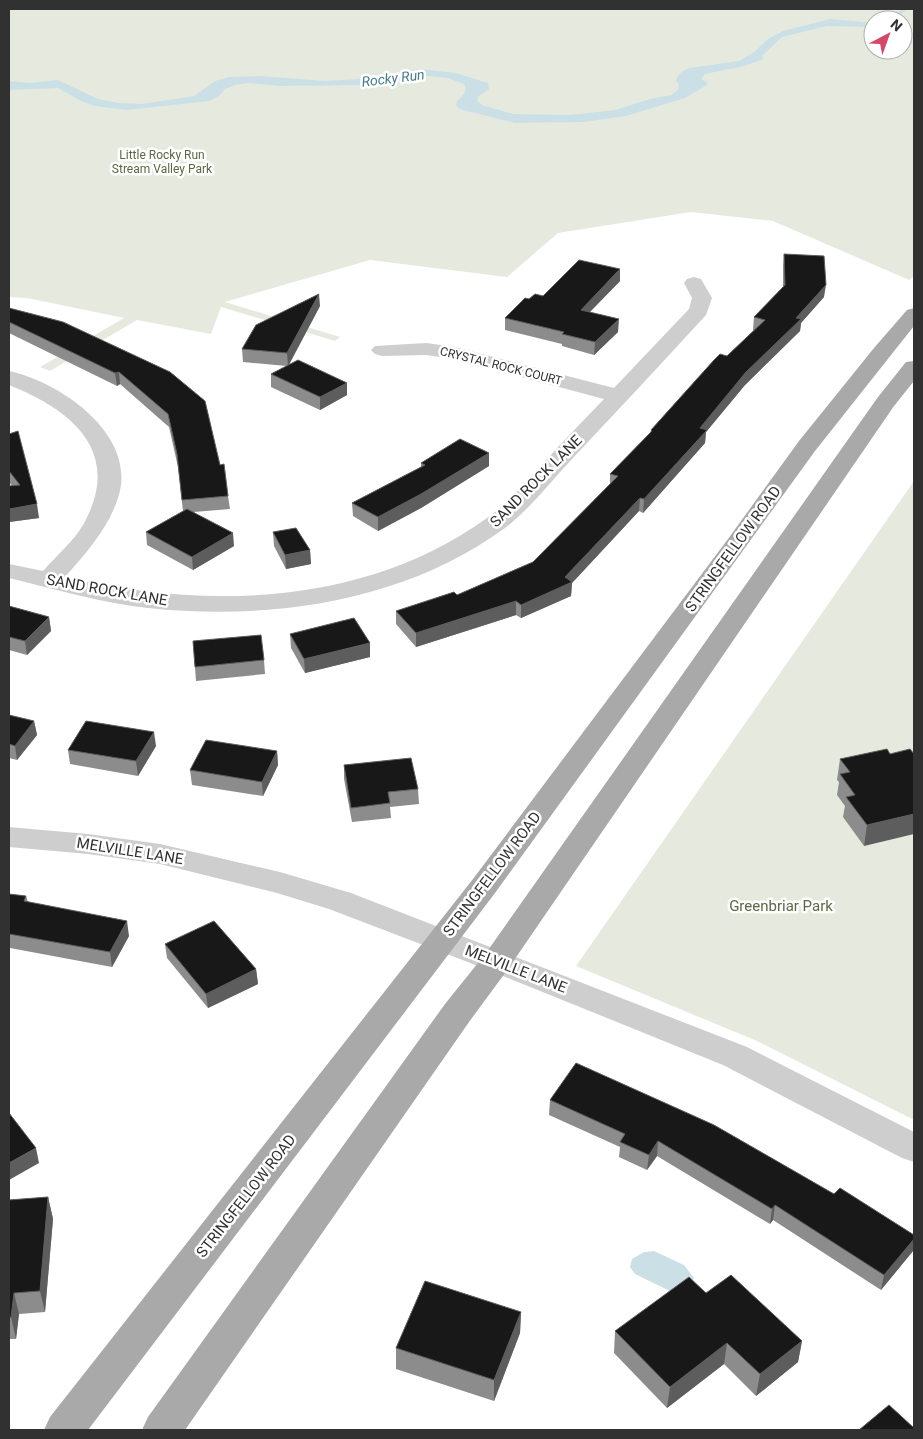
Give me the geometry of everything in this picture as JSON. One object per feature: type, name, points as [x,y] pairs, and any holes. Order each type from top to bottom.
[{"type":"main road","name":"STRINGFELLOW ROAD","points":[[64,1430],[442,940],[731,552],[807,446],[881,352],[914,314]]},
{"type":"main road","points":[[162,1430],[452,1020],[497,961],[886,402],[914,367]]},
{"type":"street","name":"SAND ROCK LANE","points":[[9,571],[148,600],[216,604],[268,602],[362,586],[391,577],[446,554],[469,542],[497,522],[699,311],[702,298],[694,283]]},
{"type":"street","name":"CRYSTAL ROCK COURT","points":[[382,350],[426,349],[455,353],[619,396]]},
{"type":"street","points":[[9,377],[30,384],[64,402],[86,420],[95,431],[106,451],[110,474],[102,510],[85,538],[49,580]]},
{"type":"street","name":"MELVILLE LANE","points":[[9,837],[88,844],[160,854],[280,882],[340,901],[735,1056],[914,1148]]},
{"type":"green space","name":"Little Rocky Run Stream Valley Park","points":[[914,9],[914,276],[909,280],[773,221],[691,212],[558,233],[507,277],[370,260],[225,302],[340,337],[335,341],[221,307],[211,334],[137,320],[50,371],[40,367],[124,318],[27,298],[9,297],[9,10]]},
{"type":"green space","name":"Greenbriar Park","points":[[914,481],[914,1120],[757,1041],[576,966]]},
{"type":"water","name":"Rocky Run","points":[[830,19],[863,22],[863,27],[827,26],[782,37],[762,56],[764,59],[744,66],[705,74],[701,79],[707,82],[707,85],[685,98],[626,116],[584,122],[515,123],[459,109],[456,105],[466,89],[464,84],[448,78],[419,75],[383,84],[367,85],[280,86],[248,83],[225,89],[220,95],[210,101],[126,110],[95,106],[81,101],[58,88],[9,90],[9,81],[30,83],[58,80],[98,99],[119,103],[142,104],[194,96],[215,81],[229,77],[260,76],[326,81],[375,78],[420,69],[456,73],[488,83],[489,89],[478,97],[477,101],[482,105],[513,114],[570,115],[615,110],[650,99],[671,95],[678,90],[679,85],[676,81],[678,76],[687,69],[739,61],[754,52],[768,39],[783,31]]},
{"type":"water","points":[[654,1251],[684,1265],[694,1278],[691,1283],[674,1293],[635,1274],[630,1267],[632,1259],[644,1252]]},
{"type":"building","points":[[784,254],[824,256],[826,285],[796,318],[801,319],[746,372],[700,428],[707,430],[644,499],[640,498],[565,577],[572,582],[521,605],[516,601],[416,633],[396,611],[454,592],[457,595],[533,562],[618,476],[610,474],[652,431],[714,360],[720,354],[727,356],[765,320],[754,317],[785,285]]},
{"type":"building","points":[[579,260],[620,269],[581,310],[619,319],[595,342],[562,334],[564,332],[505,318],[525,298],[529,299],[535,294],[543,296]]},
{"type":"building","points":[[319,294],[287,353],[242,349],[256,325]]},
{"type":"building","points":[[9,308],[63,322],[170,372],[205,401],[220,465],[224,464],[228,496],[182,500],[177,454],[168,414],[119,372],[115,373],[9,322]]},
{"type":"building","points":[[298,360],[347,383],[320,397],[271,374]]},
{"type":"building","points":[[18,431],[37,504],[9,509],[9,486],[20,485],[9,471],[9,434]]},
{"type":"building","points":[[460,439],[489,453],[421,494],[378,517],[352,503],[425,465],[421,463]]},
{"type":"building","points":[[187,509],[233,533],[192,557],[146,532]]},
{"type":"building","points":[[296,528],[310,550],[285,555],[273,532]]},
{"type":"building","points":[[9,606],[49,617],[25,641],[9,637]]},
{"type":"building","points":[[354,618],[370,643],[304,659],[290,634]]},
{"type":"building","points":[[261,635],[264,660],[195,667],[193,641]]},
{"type":"building","points":[[9,715],[34,721],[15,746],[9,744]]},
{"type":"building","points":[[86,721],[154,732],[136,761],[68,750]]},
{"type":"building","points":[[206,740],[277,751],[262,782],[190,770]]},
{"type":"building","points":[[887,749],[890,754],[910,749],[914,754],[914,814],[867,825],[846,797],[855,795],[840,774],[850,772],[840,759]]},
{"type":"building","points":[[411,758],[418,789],[388,792],[390,803],[351,808],[344,765]]},
{"type":"building","points":[[9,894],[26,896],[24,901],[127,921],[110,952],[9,934]]},
{"type":"building","points":[[214,921],[256,969],[206,994],[165,944]]},
{"type":"building","points":[[576,1063],[714,1125],[834,1194],[840,1188],[914,1235],[914,1239],[884,1275],[775,1205],[772,1209],[658,1141],[649,1155],[620,1142],[625,1134],[550,1100]]},
{"type":"building","points":[[9,1113],[36,1148],[9,1163]]},
{"type":"building","points":[[48,1197],[40,1291],[14,1293],[11,1317],[9,1318],[9,1200]]},
{"type":"building","points":[[731,1275],[802,1341],[760,1374],[727,1343],[670,1387],[615,1331],[689,1277],[706,1293]]},
{"type":"building","points":[[425,1281],[521,1312],[494,1380],[396,1348]]},
{"type":"building","points":[[889,1405],[914,1430],[859,1430]]}]
